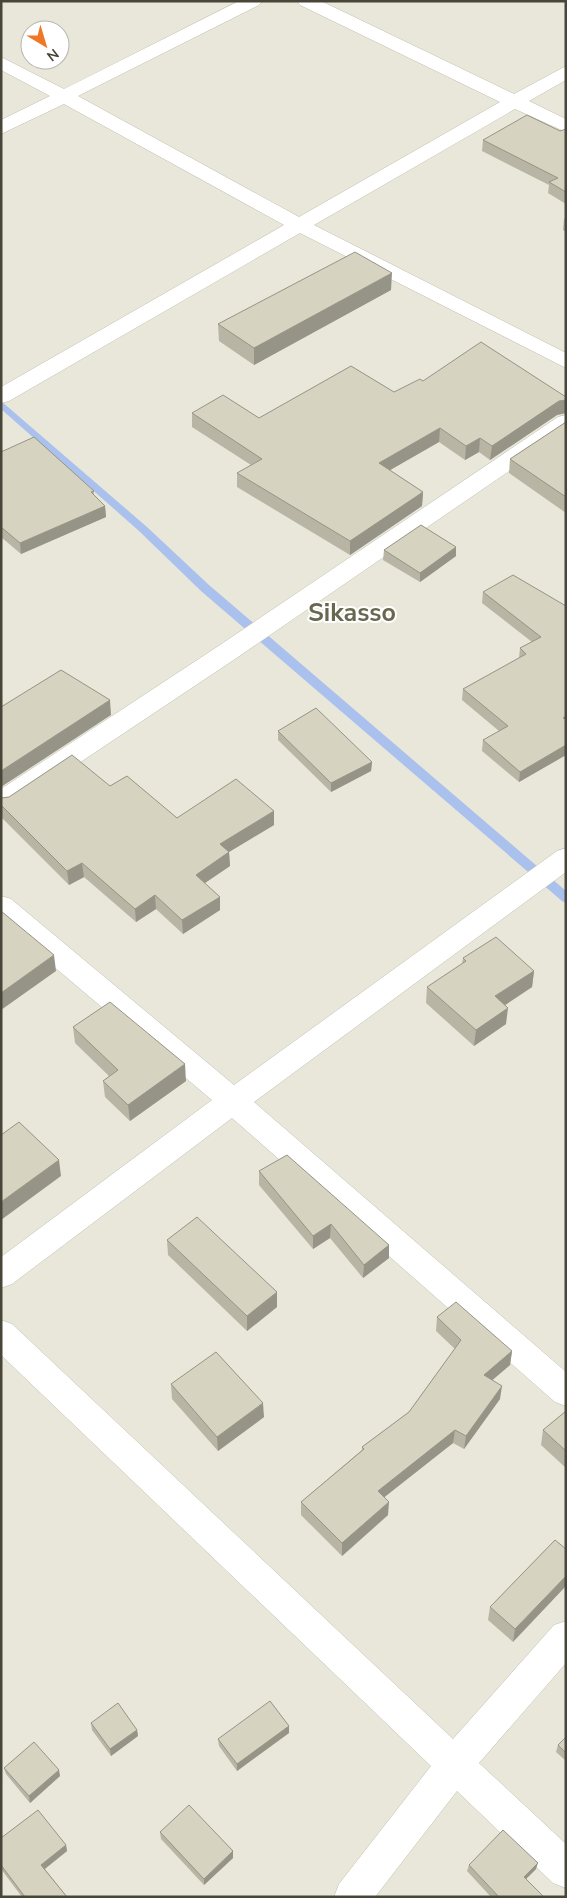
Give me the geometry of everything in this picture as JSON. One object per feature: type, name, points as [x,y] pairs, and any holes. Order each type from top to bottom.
[{"type":"street","points":[[1,128],[66,97],[252,1]]},
{"type":"street","points":[[306,1],[566,126]]},
{"type":"street","points":[[1,62],[299,225],[566,362]]},
{"type":"street","points":[[8,392],[566,72]]},
{"type":"street","points":[[1,802],[226,653],[566,422]]},
{"type":"street","points":[[1,1275],[233,1101],[565,858]]},
{"type":"street","points":[[1,906],[233,1101],[566,1392]]},
{"type":"street","points":[[1,1334],[566,1870]]},
{"type":"street","points":[[352,1897],[454,1765],[566,1638]]},
{"type":"shaded area","points":[[1,1],[566,1],[566,1897],[1,1897]]},
{"type":"building","points":[[527,115],[560,131],[566,129],[566,192],[549,182],[558,178],[483,140]]},
{"type":"building","points":[[355,252],[392,273],[254,348],[218,324]]},
{"type":"building","points":[[481,342],[566,397],[566,400],[559,401],[492,446],[480,438],[466,446],[440,428],[379,463],[423,492],[350,541],[237,473],[262,459],[192,413],[223,395],[259,418],[351,366],[394,392],[420,379],[423,381]]},
{"type":"building","points":[[566,422],[566,497],[510,459]]},
{"type":"building","points":[[34,437],[94,491],[91,492],[105,506],[20,543],[1,527],[1,452]]},
{"type":"building","points":[[421,525],[456,547],[420,573],[384,550]]},
{"type":"building","points":[[513,575],[566,606],[566,716],[563,718],[566,719],[566,745],[520,772],[483,740],[508,726],[463,689],[526,654],[520,648],[541,637],[483,592]]},
{"type":"building","points":[[61,670],[110,700],[1,771],[1,707]]},
{"type":"building","points":[[316,708],[372,762],[331,783],[278,731]]},
{"type":"building","points":[[72,755],[110,786],[127,776],[177,818],[236,779],[274,811],[220,844],[229,852],[196,875],[220,897],[182,920],[155,895],[135,909],[82,863],[67,871],[1,805],[1,798],[9,797]]},
{"type":"building","points":[[1,911],[54,955],[1,993]]},
{"type":"building","points":[[496,937],[534,971],[495,996],[508,1008],[476,1030],[427,987],[466,961],[463,958]]},
{"type":"building","points":[[110,1002],[185,1064],[128,1105],[103,1081],[118,1070],[73,1027]]},
{"type":"building","points":[[19,1122],[59,1160],[1,1202],[1,1135]]},
{"type":"building","points":[[287,1155],[389,1245],[364,1265],[331,1224],[313,1236],[259,1171]]},
{"type":"building","points":[[197,1217],[277,1292],[247,1316],[167,1240]]},
{"type":"building","points":[[456,1302],[512,1351],[484,1375],[502,1386],[466,1436],[455,1430],[378,1491],[389,1502],[342,1543],[301,1502],[364,1449],[362,1447],[409,1412],[461,1340],[437,1317]]},
{"type":"building","points":[[216,1352],[263,1403],[217,1437],[171,1384]]},
{"type":"building","points":[[566,1411],[566,1451],[543,1430]]},
{"type":"building","points":[[555,1540],[566,1549],[566,1576],[515,1629],[490,1607]]},
{"type":"building","points":[[270,1701],[289,1726],[237,1764],[218,1739]]},
{"type":"building","points":[[118,1703],[137,1730],[110,1749],[91,1723]]},
{"type":"building","points":[[566,1737],[566,1753],[558,1745]]},
{"type":"building","points":[[34,1742],[59,1770],[29,1796],[4,1768]]},
{"type":"building","points":[[189,1805],[233,1851],[204,1879],[160,1832]]},
{"type":"building","points":[[38,1810],[66,1845],[41,1865],[67,1897],[25,1897],[1,1865],[1,1838]]},
{"type":"building","points":[[503,1830],[538,1863],[524,1877],[544,1897],[499,1897],[469,1865]]},
{"type":"waterway","points":[[1,404],[143,529],[205,588],[566,898]]},
{"type":"district","name":"Sikasso","points":[[352,612]]}]
